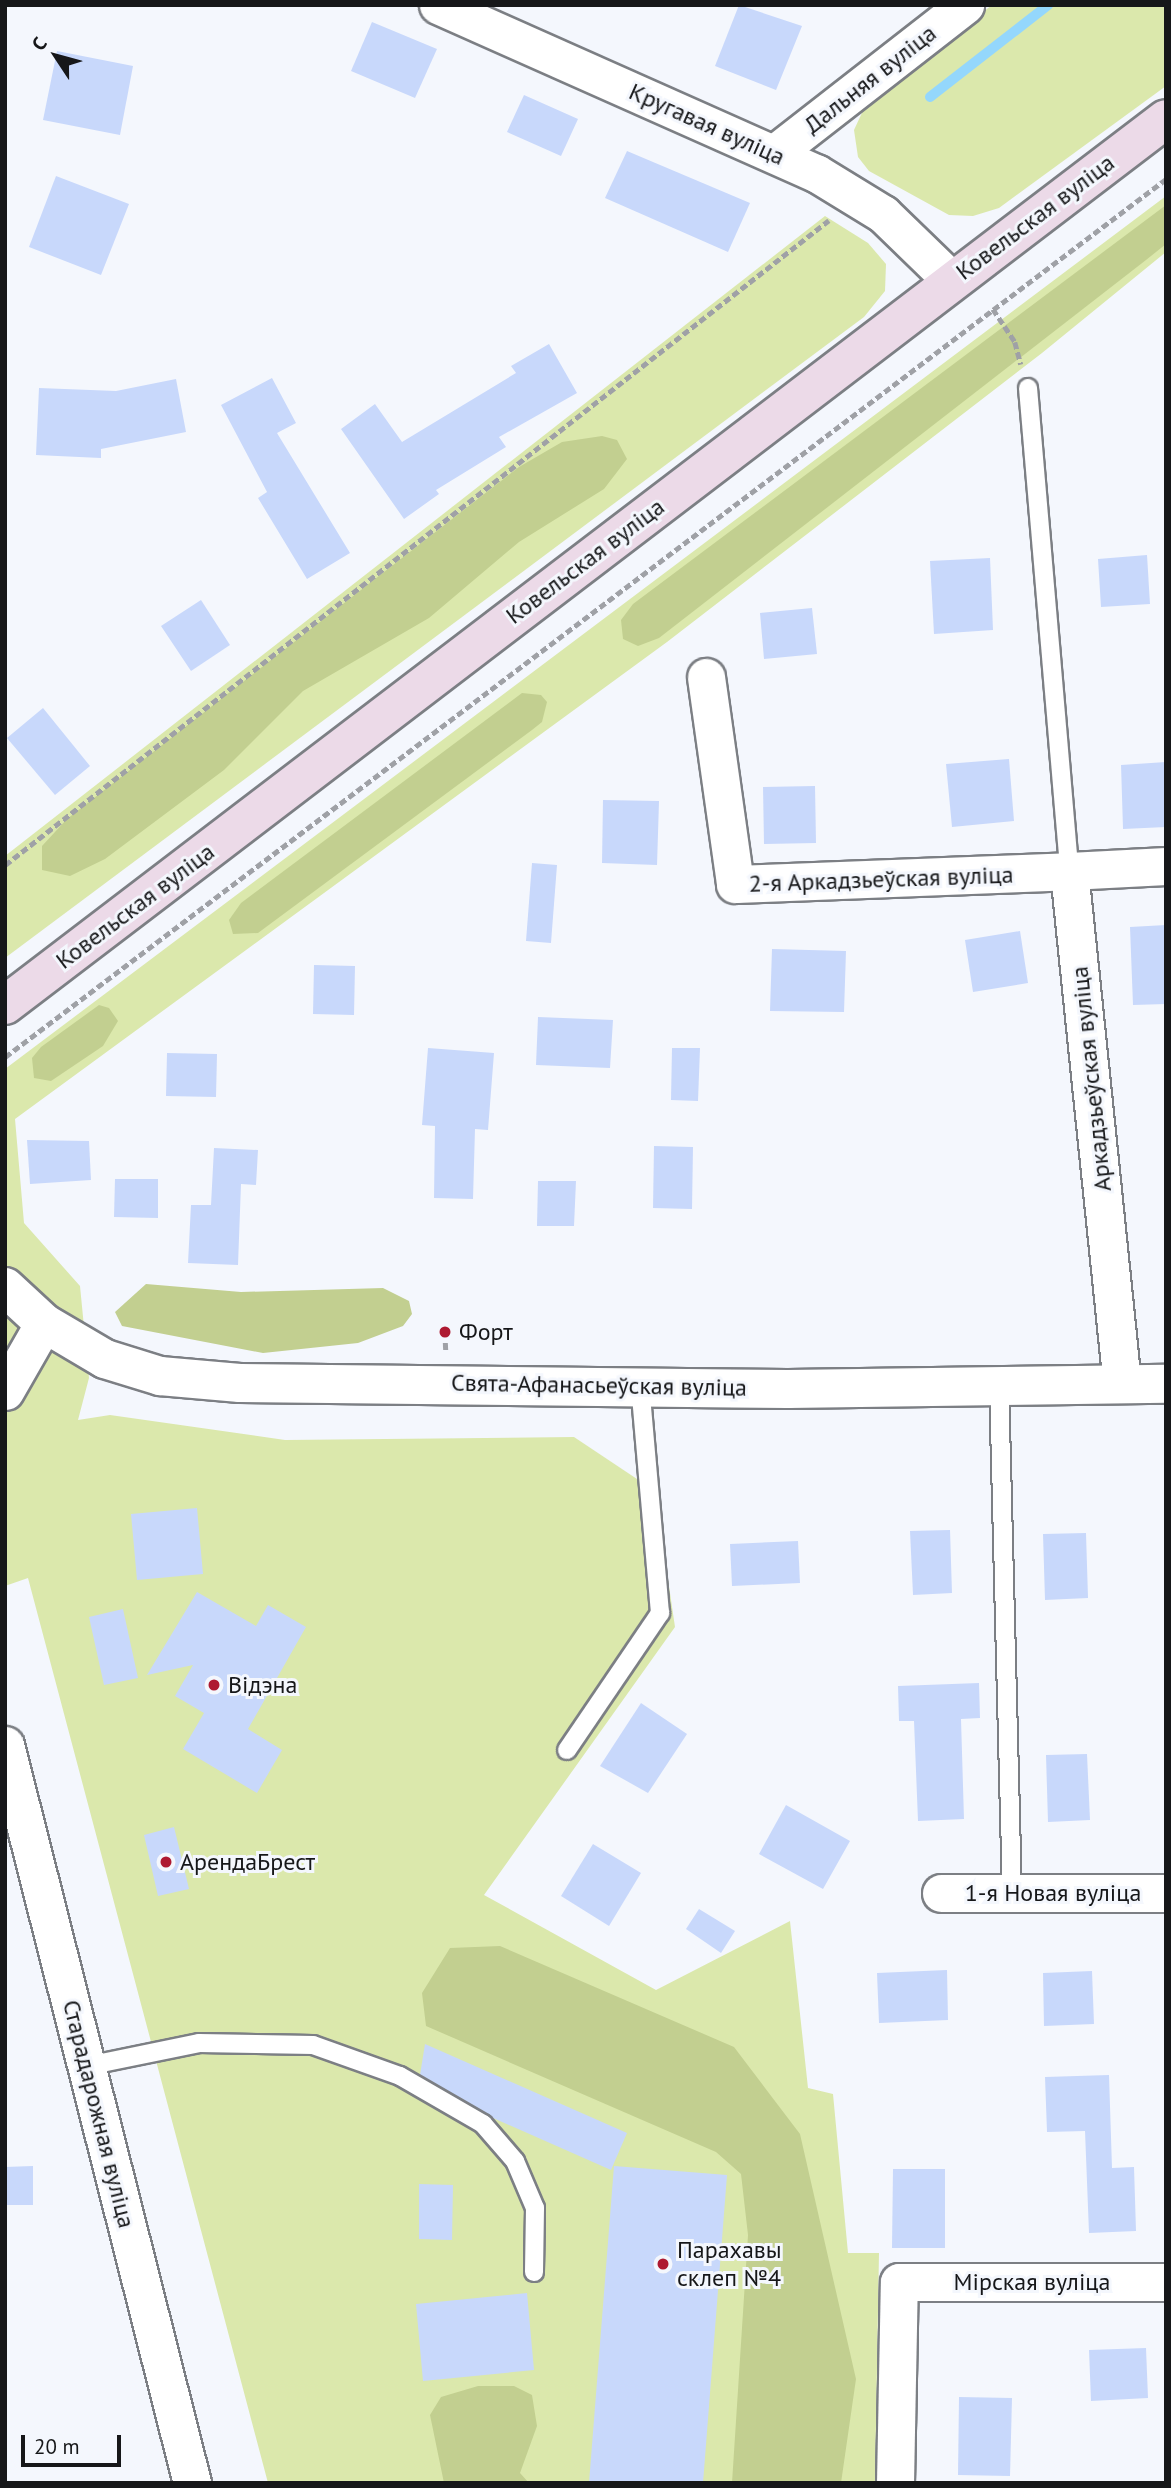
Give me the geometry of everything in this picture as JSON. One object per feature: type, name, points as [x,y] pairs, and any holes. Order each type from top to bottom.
[{"type":"main road","name":"Ковельская вуліца","points":[[5,1005],[951,280],[1166,120]]},
{"type":"street","name":"Кругавая вуліца","points":[[438,5],[775,153],[857,198],[911,237],[951,280]]},
{"type":"street","name":"Дальняя вуліца","points":[[775,153],[965,5]]},
{"type":"street","name":"2-я Аркадзьеўская вуліца","points":[[706,677],[735,884],[1069,871]]},
{"type":"street","points":[[1069,871],[1166,866]]},
{"type":"street","name":"Аркадзьеўская вуліца","points":[[1069,871],[1122,1384]]},
{"type":"street","name":"Свята-Афанасьеўская вуліца","points":[[5,1287],[44,1323],[105,1359],[160,1376],[240,1383],[1166,1384]]},
{"type":"street","points":[[5,1391],[44,1323]]},
{"type":"street","name":"Старадарожная вуліца","points":[[5,1745],[192,2483]]},
{"type":"street","name":"1-я Новая вуліца","points":[[941,1893],[1166,1894]]},
{"type":"street","name":"Мірская вуліца","points":[[895,2483],[899,2282],[1166,2282]]},
{"type":"lane","points":[[1028,388],[1069,871]]},
{"type":"lane","points":[[999,1384],[1012,1893]]},
{"type":"lane","points":[[567,1750],[660,1613],[640,1385]]},
{"type":"lane","points":[[87,2066],[199,2043],[313,2045],[400,2076],[482,2124],[515,2161],[535,2208],[534,2272]]},
{"type":"path","points":[[5,1057],[1166,179]]},
{"type":"path","points":[[5,865],[857,198]]},
{"type":"path","points":[[993,310],[1015,342],[1028,388]]},
{"type":"green space","points":[[992,5],[1166,5],[1166,86],[999,208],[973,216],[949,215],[869,171],[858,157],[854,130],[867,102]]},
{"type":"green space","points":[[1166,196],[1166,252],[1042,353],[667,642],[15,1119],[24,1223],[80,1286],[89,1378],[78,1420],[110,1415],[285,1440],[574,1437],[655,1491],[675,1627],[484,1895],[656,1990],[790,1921],[808,2088],[833,2094],[848,2253],[879,2253],[875,2483],[268,2483],[28,1578],[5,1586],[5,1069]]},
{"type":"green space","points":[[1166,205],[1166,244],[1146,260],[659,638],[638,646],[623,639],[621,620],[633,604]]},
{"type":"green space","points":[[825,216],[868,243],[886,264],[885,291],[864,317],[5,958],[5,856]]},
{"type":"green space","points":[[602,436],[617,440],[627,459],[604,489],[519,542],[429,618],[303,691],[224,770],[105,859],[70,876],[42,870],[42,846],[67,819],[519,467],[562,442]]},
{"type":"green space","points":[[522,693],[541,695],[547,702],[542,722],[258,933],[233,934],[229,920],[241,903]]},
{"type":"green space","points":[[99,1005],[109,1008],[118,1021],[103,1046],[51,1081],[34,1078],[32,1058],[41,1047]]},
{"type":"green space","points":[[146,1284],[241,1292],[383,1288],[409,1301],[412,1314],[403,1326],[358,1343],[263,1353],[122,1326],[115,1312]]},
{"type":"green space","points":[[500,1946],[734,2047],[800,2134],[856,2379],[841,2483],[732,2483],[748,2235],[741,2174],[716,2152],[426,2026],[422,1993],[450,1948]]},
{"type":"green space","points":[[478,2386],[514,2386],[532,2395],[537,2426],[520,2473],[529,2483],[444,2483],[430,2415],[441,2397]]},
{"type":"building","points":[[739,5],[802,26],[776,90],[715,66]]},
{"type":"building","points":[[372,22],[437,49],[415,98],[351,71]]},
{"type":"building","points":[[57,51],[133,66],[120,135],[43,120]]},
{"type":"building","points":[[524,95],[578,119],[561,156],[507,132]]},
{"type":"building","points":[[627,151],[750,203],[728,252],[605,198]]},
{"type":"building","points":[[56,176],[129,204],[101,275],[29,247]]},
{"type":"building","points":[[549,344],[577,393],[499,437],[506,447],[436,490],[439,494],[404,519],[341,429],[375,404],[402,442],[516,373],[511,366]]},
{"type":"building","points":[[272,378],[296,423],[277,433],[350,553],[307,579],[258,498],[267,492],[221,405]]},
{"type":"building","points":[[176,379],[186,432],[101,449],[101,458],[36,455],[39,388],[116,391]]},
{"type":"building","points":[[1147,555],[1150,604],[1101,607],[1098,559]]},
{"type":"building","points":[[990,558],[993,630],[934,634],[930,561]]},
{"type":"building","points":[[201,600],[230,645],[191,671],[161,626]]},
{"type":"building","points":[[812,608],[817,654],[764,659],[760,613]]},
{"type":"building","points":[[43,708],[90,766],[55,795],[7,738]]},
{"type":"building","points":[[1009,759],[1014,821],[952,827],[946,764]]},
{"type":"building","points":[[1166,762],[1166,827],[1123,829],[1121,765]]},
{"type":"building","points":[[815,786],[816,843],[764,844],[763,787]]},
{"type":"building","points":[[603,800],[659,801],[657,865],[602,863]]},
{"type":"building","points":[[532,863],[557,865],[551,943],[526,941]]},
{"type":"building","points":[[1166,925],[1166,1004],[1133,1005],[1130,927]]},
{"type":"building","points":[[1020,931],[1028,983],[973,992],[965,940]]},
{"type":"building","points":[[772,949],[846,951],[844,1012],[770,1011]]},
{"type":"building","points":[[314,965],[355,966],[354,1015],[313,1014]]},
{"type":"building","points":[[538,1017],[613,1020],[610,1068],[536,1065]]},
{"type":"building","points":[[428,1048],[494,1053],[488,1130],[475,1129],[473,1199],[434,1198],[435,1126],[422,1125]]},
{"type":"building","points":[[672,1048],[700,1048],[698,1101],[671,1100]]},
{"type":"building","points":[[167,1053],[217,1054],[216,1097],[166,1096]]},
{"type":"building","points":[[27,1140],[89,1141],[91,1180],[30,1184]]},
{"type":"building","points":[[654,1146],[693,1147],[692,1209],[653,1208]]},
{"type":"building","points":[[214,1148],[258,1150],[256,1185],[241,1184],[238,1265],[188,1263],[191,1205],[211,1205]]},
{"type":"building","points":[[115,1179],[158,1179],[158,1218],[114,1217]]},
{"type":"building","points":[[538,1181],[576,1181],[574,1226],[537,1226]]},
{"type":"building","points":[[197,1508],[203,1574],[137,1580],[131,1514]]},
{"type":"building","points":[[950,1530],[952,1593],[913,1595],[910,1531]]},
{"type":"building","points":[[1086,1533],[1088,1598],[1045,1600],[1043,1534]]},
{"type":"building","points":[[798,1541],[800,1583],[732,1586],[730,1544]]},
{"type":"building","name":"Відэна","points":[[197,1592],[256,1626],[268,1605],[306,1627],[248,1729],[282,1750],[257,1793],[183,1749],[204,1713],[175,1696],[193,1665],[147,1675]]},
{"type":"building","points":[[123,1609],[138,1678],[104,1685],[89,1617]]},
{"type":"building","points":[[979,1683],[980,1718],[961,1719],[964,1819],[918,1821],[914,1721],[899,1721],[898,1686]]},
{"type":"building","points":[[641,1703],[687,1734],[648,1793],[600,1766]]},
{"type":"building","points":[[1087,1754],[1090,1820],[1048,1822],[1046,1755]]},
{"type":"building","points":[[786,1805],[850,1841],[823,1889],[759,1854]]},
{"type":"building","name":"АрендаБрест","points":[[174,1827],[189,1889],[158,1896],[144,1835]]},
{"type":"building","points":[[593,1844],[641,1873],[609,1926],[561,1896]]},
{"type":"building","points":[[699,1909],[735,1931],[721,1953],[686,1929]]},
{"type":"building","points":[[947,1970],[948,2020],[879,2023],[877,1973]]},
{"type":"building","points":[[1092,1971],[1094,2024],[1044,2026],[1043,1973]]},
{"type":"building","points":[[425,2044],[627,2133],[611,2170],[493,2118],[420,2075]]},
{"type":"building","points":[[1109,2075],[1112,2168],[1134,2167],[1136,2231],[1089,2233],[1085,2131],[1047,2132],[1045,2077]]},
{"type":"building","points":[[33,2166],[33,2205],[5,2205],[5,2167]]},
{"type":"building","name":"Парахавы склеп №4","points":[[614,2166],[727,2175],[703,2483],[589,2483]]},
{"type":"building","points":[[893,2169],[945,2169],[945,2248],[892,2248]]},
{"type":"building","points":[[419,2184],[453,2185],[452,2240],[419,2239]]},
{"type":"building","points":[[527,2293],[534,2370],[423,2381],[416,2304]]},
{"type":"building","points":[[1146,2348],[1148,2398],[1091,2401],[1089,2350]]},
{"type":"building","points":[[959,2397],[1012,2398],[1010,2476],[958,2475]]},
{"type":"waterway","points":[[930,97],[1048,5]]},
{"type":"place","name":"Форт","points":[[445,1332]]},
{"type":"place","name":"Відэна","points":[[214,1685]]},
{"type":"place","name":"АрендаБрест","points":[[166,1862]]},
{"type":"place","name":"Парахавы склеп №4","points":[[663,2264]]}]
